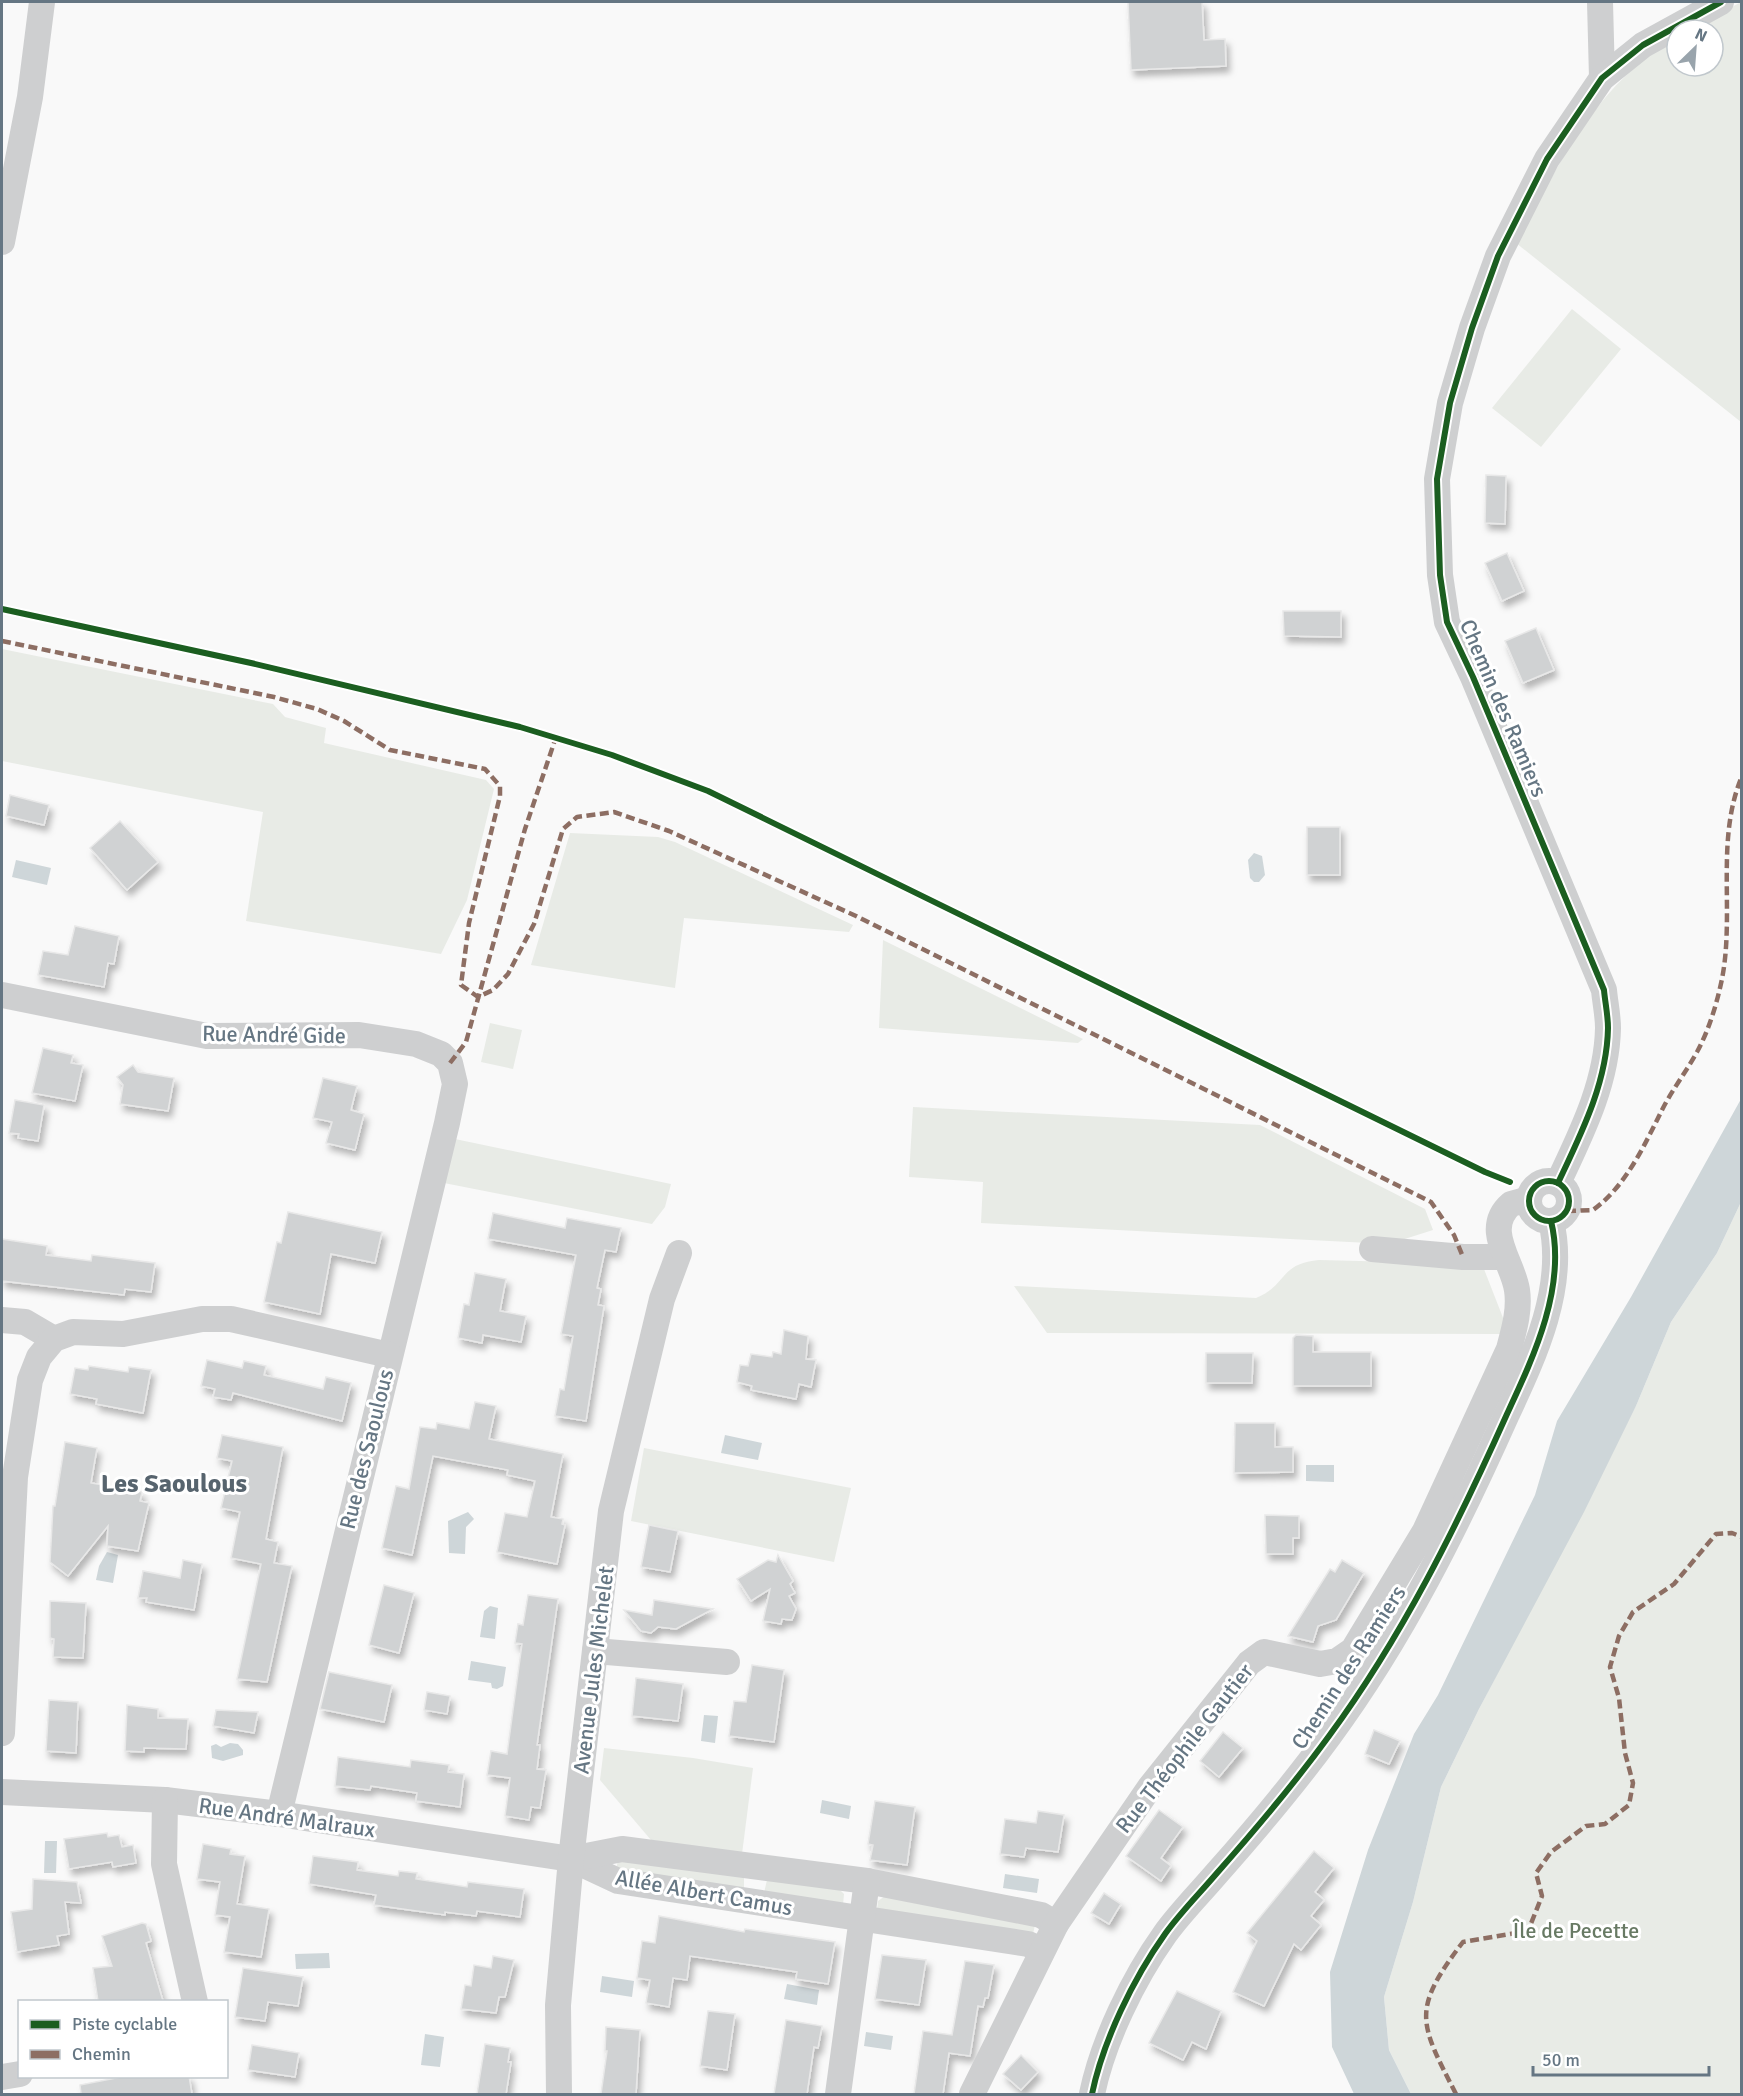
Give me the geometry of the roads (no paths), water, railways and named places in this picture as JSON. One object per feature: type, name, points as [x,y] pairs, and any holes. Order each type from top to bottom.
[{"type":"street","points":[[2,242],[30,97],[42,2]]},
{"type":"street","points":[[1600,2],[1602,78]]},
{"type":"street","name":"Chemin des Ramiers","points":[[1558,1183],[1593,1107],[1603,1068],[1608,1027],[1604,990],[1473,676],[1447,622],[1440,574],[1437,479],[1450,403],[1472,328],[1498,255],[1547,159],[1602,78],[1643,45],[1721,2]]},
{"type":"street","name":"Rue André Gide","points":[[2,995],[207,1036],[359,1035],[416,1044],[441,1053],[450,1063],[456,1084]]},
{"type":"street","name":"Rue des Saoulous","points":[[279,1814],[456,1084]]},
{"type":"street","points":[[1558,1183],[1564,1188],[1570,1202],[1567,1211],[1560,1218],[1551,1221],[1535,1215],[1529,1199],[1533,1190],[1540,1184],[1558,1183]]},
{"type":"street","name":"Rue Théophile Gautier","points":[[972,2094],[1056,1924],[1150,1787],[1249,1663],[1264,1652],[1320,1664],[1337,1661],[1353,1650],[1425,1531],[1509,1349],[1517,1320],[1517,1289],[1504,1257],[1499,1235],[1500,1221],[1511,1204],[1529,1199]]},
{"type":"street","name":"Chemin des Ramiers","points":[[1092,2094],[1106,2045],[1140,1976],[1165,1934],[1259,1825],[1330,1735],[1398,1630],[1464,1511],[1520,1388],[1545,1319],[1557,1264],[1551,1221]]},
{"type":"street","points":[[1371,1249],[1463,1257],[1504,1257]]},
{"type":"street","name":"Avenue Jules Michelet","points":[[559,2094],[558,2005],[571,1859],[611,1511],[662,1299],[679,1253]]},
{"type":"street","points":[[2,1733],[15,1477],[30,1380],[39,1357],[54,1339],[73,1332],[123,1335],[202,1319],[231,1319],[389,1355]]},
{"type":"street","points":[[2,1320],[25,1322],[54,1339]]},
{"type":"street","points":[[595,1651],[726,1662]]},
{"type":"street","name":"Rue André Malraux","points":[[2,1791],[165,1800],[279,1814],[571,1859]]},
{"type":"street","points":[[165,1800],[164,1864],[195,2000]]},
{"type":"street","name":"Allée Albert Camus","points":[[571,1859],[622,1849],[756,1866],[867,1881],[1041,1915],[1056,1924]]},
{"type":"street","name":"Allée Albert Camus","points":[[571,1859],[618,1881],[1028,1944],[1042,1950]]},
{"type":"street","points":[[753,1902],[756,1866]]},
{"type":"street","points":[[838,2094],[867,1881]]},
{"type":"street","points":[[2,2077],[18,2074]]},
{"type":"district","name":"Les Saoulous","points":[[174,1483]]},
{"type":"park label","name":"Île de Pecette","points":[[1576,1930]]}]
